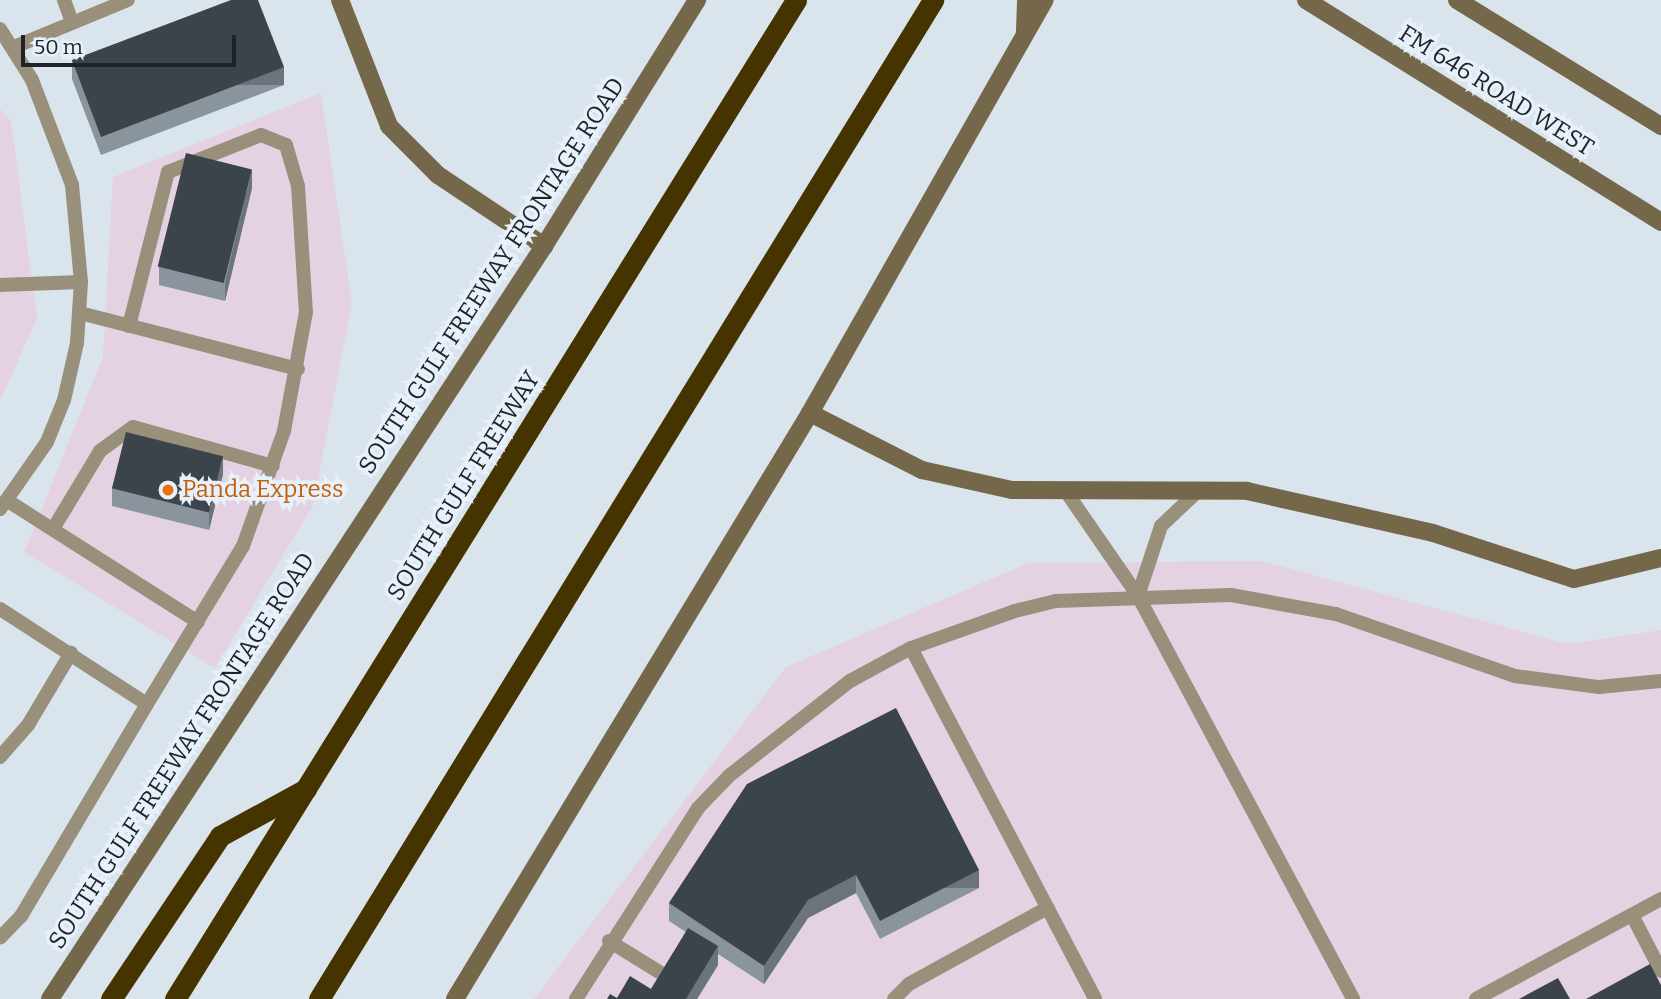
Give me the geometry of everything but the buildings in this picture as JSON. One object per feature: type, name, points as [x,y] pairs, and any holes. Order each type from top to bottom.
[{"type":"highway","name":"SOUTH GULF FREEWAY","points":[[175,999],[796,0]]},
{"type":"highway","points":[[319,999],[933,0]]},
{"type":"highway","points":[[111,999],[220,836],[308,788]]},
{"type":"highway","points":[[330,999],[370,917]]},
{"type":"main road","points":[[340,0],[389,126],[438,175],[544,246]]},
{"type":"main road","name":"SOUTH GULF FREEWAY FRONTAGE ROAD","points":[[50,999],[544,246],[697,0]]},
{"type":"main road","points":[[1026,0],[1026,31]]},
{"type":"main road","points":[[456,998],[810,413],[1045,0]]},
{"type":"main road","name":"FM 646 ROAD WEST","points":[[1306,0],[1661,222]]},
{"type":"main road","points":[[1458,0],[1661,125]]},
{"type":"main road","points":[[810,413],[922,470],[1012,490],[1247,491],[1433,533],[1574,579],[1661,558]]},
{"type":"lane","points":[[64,0],[72,22]]},
{"type":"lane","points":[[14,47],[128,0]]},
{"type":"lane","points":[[0,29],[14,47],[72,185],[81,282],[80,313],[64,400],[47,442],[4,505],[53,529],[198,621]]},
{"type":"lane","points":[[0,938],[16,923],[243,546],[273,466],[298,369],[305,285],[299,186],[286,145],[261,135],[168,172],[129,326]]},
{"type":"lane","points":[[0,285],[81,282]]},
{"type":"lane","points":[[80,313],[298,369]]},
{"type":"lane","points":[[53,529],[100,452],[133,427],[273,466]]},
{"type":"lane","points":[[1138,596],[1161,526],[1201,489]]},
{"type":"lane","points":[[1065,490],[1138,596],[1353,999]]},
{"type":"lane","points":[[576,999],[609,941],[698,808],[730,775],[801,716],[911,648],[1056,601],[1138,596],[1231,595],[1282,601],[1386,629],[1516,676],[1559,683],[1661,681]]},
{"type":"lane","points":[[0,609],[146,704]]},
{"type":"lane","points":[[911,648],[1095,999]]},
{"type":"lane","points":[[0,757],[28,725],[71,653]]},
{"type":"lane","points":[[1476,999],[1661,899]]},
{"type":"lane","points":[[894,999],[909,984],[1047,908]]},
{"type":"lane","points":[[1632,915],[1661,971]]},
{"type":"lane","points":[[609,941],[669,978]]},
{"type":"shaded area","points":[[321,93],[352,303],[313,506],[215,668],[24,552],[103,357],[113,177]]},
{"type":"shaded area","points":[[0,109],[11,121],[37,318],[0,401]]},
{"type":"shaded area","points":[[1262,561],[1567,644],[1661,630],[1661,999],[534,999],[786,667],[1028,563]]},
{"type":"place","name":"Panda Express","points":[[168,490]]}]
